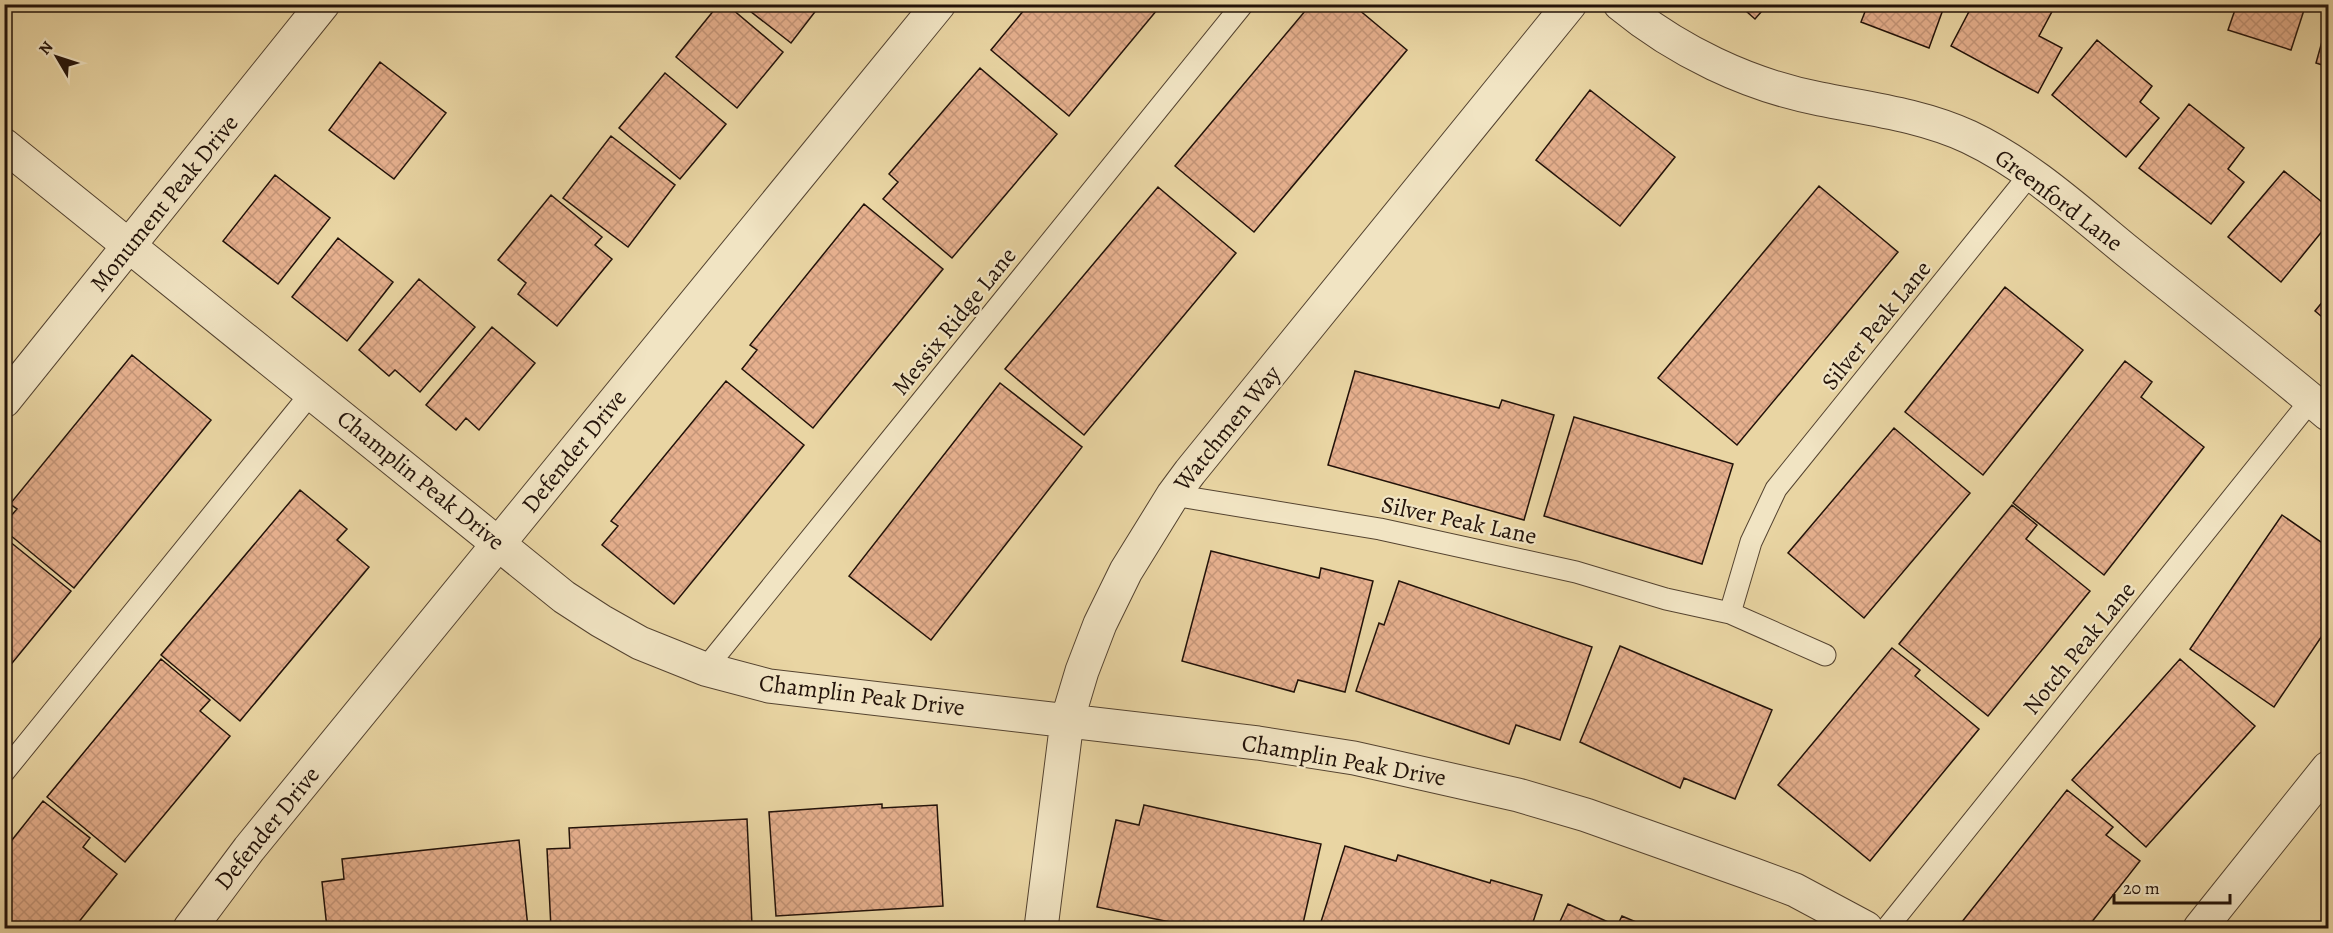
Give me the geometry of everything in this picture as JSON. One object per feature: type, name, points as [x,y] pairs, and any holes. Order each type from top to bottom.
[{"type":"street","name":"Monument Peak Drive","points":[[4,400],[323,4]]},
{"type":"street","name":"Defender Drive","points":[[190,928],[243,857],[939,4]]},
{"type":"street","name":"Watchmen Way","points":[[1041,928],[1067,721],[1100,624],[1126,571],[1173,495],[1570,4]]},
{"type":"street","name":"Greenford Lane","points":[[1620,4],[1676,44],[1720,66],[1767,85],[1817,99],[1903,114],[1936,124],[2001,153],[2031,173],[2320,407]]},
{"type":"street","name":"Champlin Peak Drive","points":[[4,145],[130,244],[564,597],[640,643],[705,669],[769,686],[1354,758],[1507,792],[1586,815],[1752,874],[1816,900],[1866,928]]},
{"type":"street","points":[[2200,928],[2323,785]]},
{"type":"lane","name":"Messix Ridge Lane","points":[[705,669],[1243,4]]},
{"type":"lane","name":"Silver Peak Lane","points":[[1730,613],[1751,542],[1776,489],[2031,173]]},
{"type":"lane","points":[[4,772],[312,392]]},
{"type":"lane","name":"Notch Peak Lane","points":[[1887,928],[2320,407]]},
{"type":"lane","name":"Silver Peak Lane","points":[[1173,495],[1380,529],[1576,572],[1666,599],[1730,613],[1825,655]]},
{"type":"building","points":[[719,4],[726,4],[783,52],[737,108],[676,57]]},
{"type":"building","points":[[741,4],[821,4],[791,43]]},
{"type":"building","points":[[1029,4],[1162,4],[1069,116],[991,50]]},
{"type":"building","points":[[1311,4],[1352,4],[1407,50],[1254,232],[1175,166]]},
{"type":"building","points":[[1738,4],[1768,4],[1755,19]]},
{"type":"building","points":[[1868,4],[1945,4],[1929,48],[1861,22]]},
{"type":"building","points":[[1973,4],[2055,6],[2039,36],[2062,48],[2038,93],[1951,46]]},
{"type":"building","points":[[2237,4],[2306,4],[2291,50],[2228,30]]},
{"type":"building","points":[[2328,20],[2328,67],[2316,63]]},
{"type":"building","points":[[2097,40],[2152,86],[2140,102],[2159,118],[2126,157],[2052,95]]},
{"type":"building","points":[[380,62],[446,113],[394,179],[329,130]]},
{"type":"building","points":[[980,68],[1057,134],[952,258],[883,199],[898,182],[889,174]]},
{"type":"building","points":[[665,73],[726,124],[680,179],[619,128]]},
{"type":"building","points":[[1590,90],[1675,157],[1620,226],[1536,160]]},
{"type":"building","points":[[2189,104],[2244,148],[2228,169],[2244,182],[2211,224],[2139,168]]},
{"type":"building","points":[[611,136],[675,185],[628,247],[563,198]]},
{"type":"building","points":[[2284,171],[2328,207],[2328,224],[2281,282],[2228,237]]},
{"type":"building","points":[[275,175],[330,218],[278,284],[223,241]]},
{"type":"building","points":[[1819,186],[1898,252],[1737,445],[1658,378]]},
{"type":"building","points":[[1158,187],[1236,253],[1084,435],[1005,369]]},
{"type":"building","points":[[551,195],[602,237],[595,245],[612,259],[557,326],[518,294],[526,283],[498,260]]},
{"type":"building","points":[[864,204],[943,269],[813,428],[742,369],[757,350],[750,345]]},
{"type":"building","points":[[338,238],[393,282],[347,341],[292,297]]},
{"type":"building","points":[[419,279],[475,327],[420,392],[395,370],[389,376],[359,350]]},
{"type":"building","points":[[2005,287],[2083,350],[1983,475],[1905,412]]},
{"type":"building","points":[[2328,295],[2328,322],[2315,311]]},
{"type":"building","points":[[492,327],[535,363],[479,430],[466,418],[456,430],[426,405]]},
{"type":"building","points":[[132,355],[211,420],[74,588],[4,530],[4,524],[17,509],[10,504]]},
{"type":"building","points":[[2125,361],[2152,382],[2141,397],[2204,447],[2104,575],[2013,503]]},
{"type":"building","points":[[1355,371],[1499,408],[1502,400],[1554,415],[1524,520],[1328,465]]},
{"type":"building","points":[[726,381],[804,445],[674,604],[602,545],[618,526],[611,521]]},
{"type":"building","points":[[1000,383],[1082,447],[931,640],[849,576]]},
{"type":"building","points":[[1574,417],[1733,464],[1702,564],[1544,516]]},
{"type":"building","points":[[1894,428],[1970,493],[1864,618],[1788,553]]},
{"type":"building","points":[[300,490],[347,529],[337,540],[369,567],[240,721],[161,655]]},
{"type":"building","points":[[2012,505],[2037,525],[2026,539],[2090,591],[1988,716],[1899,644]]},
{"type":"building","points":[[2282,515],[2328,547],[2328,627],[2274,707],[2190,649]]},
{"type":"building","points":[[4,537],[71,591],[4,673]]},
{"type":"building","points":[[1211,551],[1319,578],[1321,568],[1373,581],[1345,692],[1298,680],[1294,692],[1182,661]]},
{"type":"building","points":[[1399,581],[1592,647],[1560,740],[1516,725],[1509,744],[1356,691],[1379,623],[1384,625]]},
{"type":"building","points":[[1620,646],[1772,710],[1735,799],[1684,778],[1680,788],[1580,742]]},
{"type":"building","points":[[1892,648],[1920,670],[1915,676],[1979,729],[1870,861],[1778,785]]},
{"type":"building","points":[[161,659],[210,700],[200,711],[230,736],[125,862],[47,797]]},
{"type":"building","points":[[2180,659],[2255,726],[2146,847],[2072,780]]},
{"type":"building","points":[[2067,790],[2113,827],[2106,835],[2140,861],[2087,928],[1957,928]]},
{"type":"building","points":[[43,801],[90,838],[83,847],[117,874],[74,928],[4,928],[4,850]]},
{"type":"building","points":[[882,804],[882,808],[937,805],[943,906],[776,916],[769,812]]},
{"type":"building","points":[[1144,805],[1321,844],[1302,928],[1199,928],[1097,907],[1116,820],[1139,825]]},
{"type":"building","points":[[747,819],[752,925],[551,928],[547,849],[570,848],[569,828]]},
{"type":"building","points":[[519,840],[528,928],[327,928],[322,882],[344,879],[342,859]]},
{"type":"building","points":[[1345,846],[1396,861],[1398,855],[1490,883],[1491,880],[1542,895],[1531,928],[1319,928]]},
{"type":"building","points":[[1568,904],[1617,926],[1622,916],[1650,928],[1557,928]]}]
